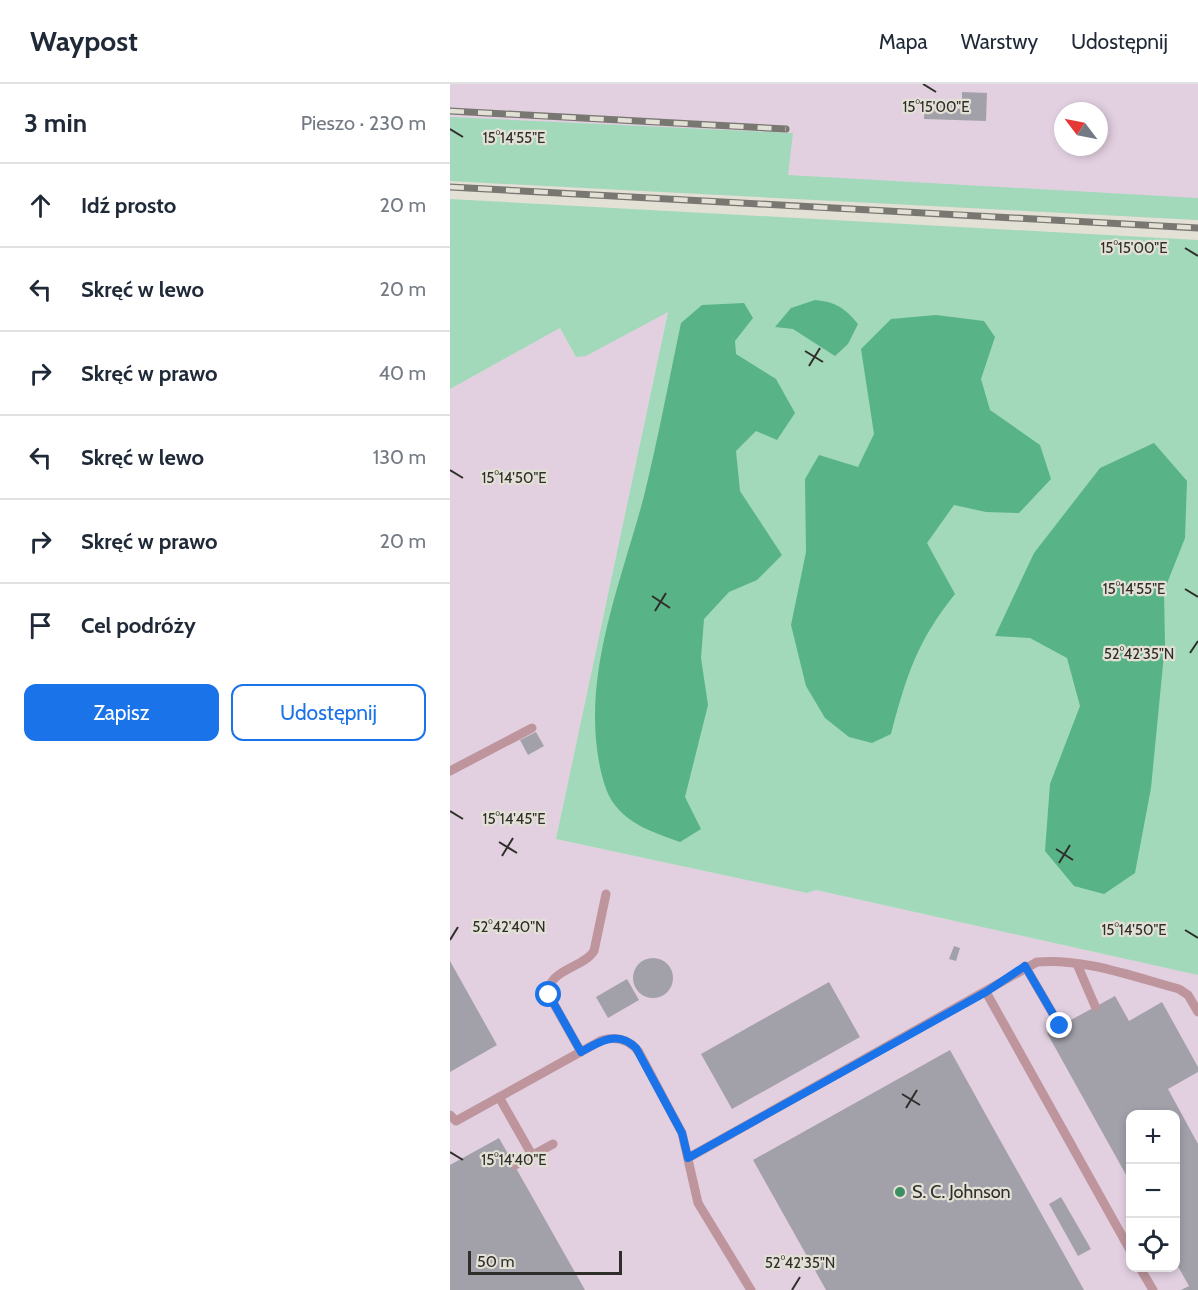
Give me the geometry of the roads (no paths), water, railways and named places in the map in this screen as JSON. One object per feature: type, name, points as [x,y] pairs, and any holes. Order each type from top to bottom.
[{"type":"lane","points":[[450,771],[532,728]]},
{"type":"lane","points":[[581,1052],[550,997],[549,988],[555,977],[588,959],[594,951],[606,894]]},
{"type":"lane","points":[[688,1158],[986,992],[1025,966],[1053,961],[1077,964],[1179,989],[1188,995],[1198,1012]]},
{"type":"lane","points":[[1077,964],[1095,1006]]},
{"type":"lane","points":[[1025,966],[1060,1026]]},
{"type":"lane","points":[[986,992],[1126,1241]]},
{"type":"lane","points":[[452,1120],[499,1097],[602,1040],[615,1038],[628,1041],[636,1048],[682,1133],[698,1203],[751,1290]]},
{"type":"lane","points":[[499,1097],[532,1155]]},
{"type":"lane","points":[[515,1165],[553,1144]]},
{"type":"lane","points":[[1142,1272],[1153,1290]]},
{"type":"railway","points":[[450,111],[786,129]]},
{"type":"railway","points":[[450,187],[1198,228]]},
{"type":"place","name":"S. C. Johnson","points":[[900,1192]]}]
